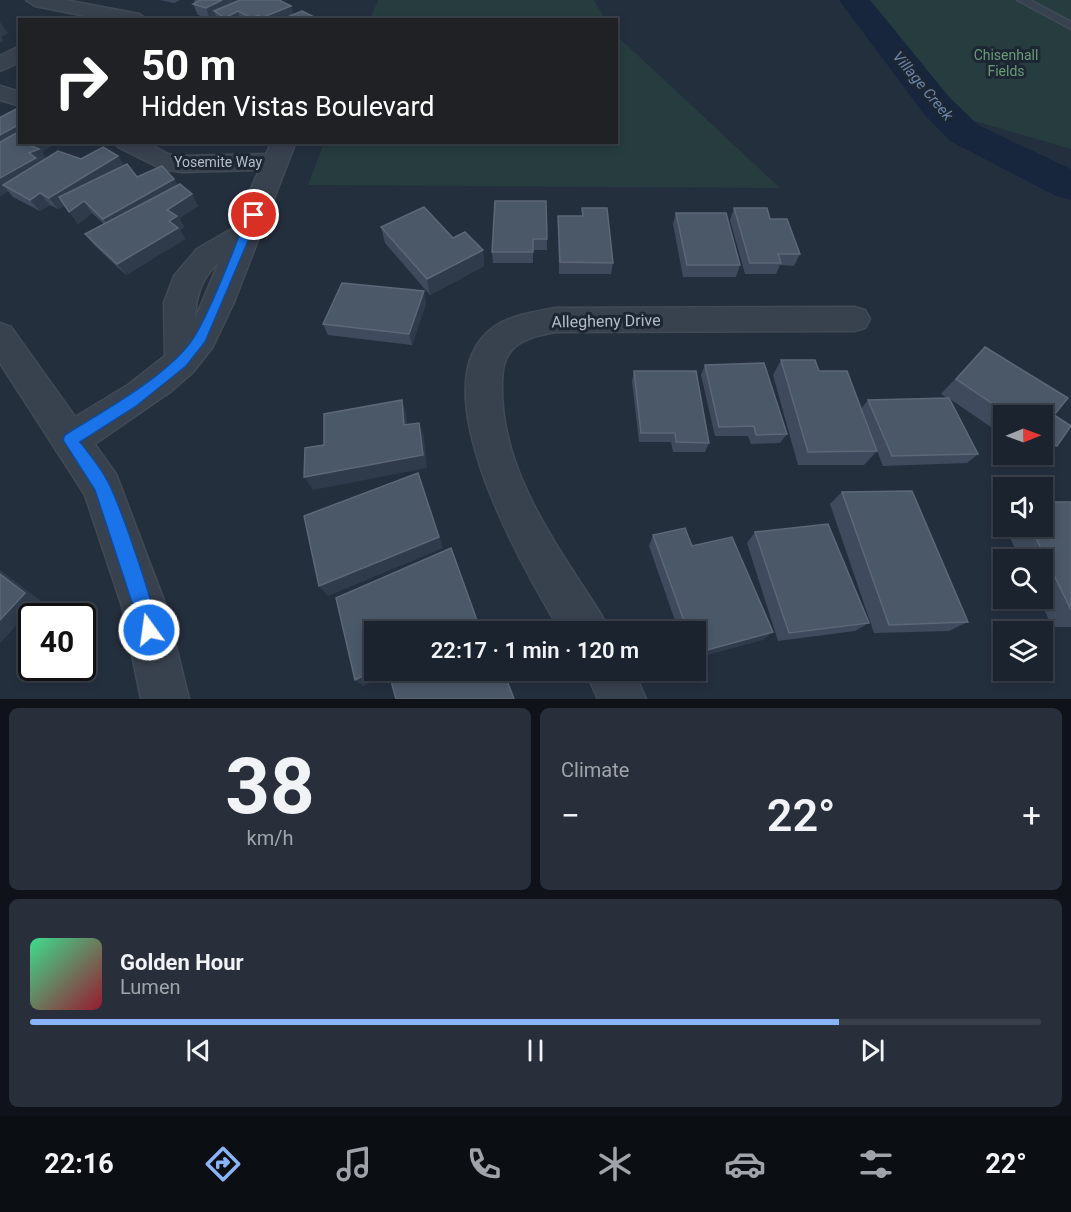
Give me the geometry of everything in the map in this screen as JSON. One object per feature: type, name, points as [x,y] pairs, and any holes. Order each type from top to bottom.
[{"type":"street","points":[[34,0],[129,18]]},
{"type":"street","points":[[0,64],[18,53]]},
{"type":"street","points":[[0,93],[18,98]]},
{"type":"street","name":"Yosemite Way","points":[[131,144],[162,161],[182,164],[280,152]]},
{"type":"street","points":[[70,440],[129,402],[181,362],[201,338],[280,152]]},
{"type":"street","name":"Allegheny Drive","points":[[580,621],[518,514],[496,457],[485,413],[483,380],[489,359],[502,338],[527,326],[555,320],[854,319]]},
{"type":"street","points":[[0,336],[102,487],[144,606],[165,699]]},
{"type":"street","points":[[613,681],[622,699]]},
{"type":"lane","points":[[1022,0],[1071,26]]},
{"type":"green space","points":[[378,0],[594,0],[604,18],[370,18]]},
{"type":"green space","name":"Chisenhall Fields","points":[[850,0],[1071,0],[1071,149],[950,114]]},
{"type":"green space","points":[[618,37],[780,188],[308,185],[324,144],[618,144]]},
{"type":"building","points":[[200,0],[222,0],[206,8],[193,4]]},
{"type":"building","points":[[240,0],[279,0],[291,6],[261,18],[258,15],[252,18],[238,11],[225,18],[214,11]]},
{"type":"building","points":[[302,11],[316,18],[285,18]]},
{"type":"building","points":[[18,108],[18,125],[0,135],[0,117]]},
{"type":"building","points":[[18,132],[18,144],[27,144],[39,149],[29,153],[36,158],[0,178],[0,142]]},
{"type":"building","points":[[103,147],[118,156],[49,198],[40,193],[30,200],[3,185],[58,151],[81,159]]},
{"type":"building","points":[[127,164],[137,177],[162,166],[174,179],[103,219],[84,201],[69,212],[59,197]]},
{"type":"building","points":[[180,184],[192,194],[167,210],[177,216],[169,221],[178,228],[117,264],[85,234]]},
{"type":"building","points":[[495,201],[546,201],[547,239],[533,239],[533,252],[492,252]]},
{"type":"building","points":[[424,207],[453,238],[465,232],[483,250],[427,279],[381,227]]},
{"type":"building","points":[[582,208],[607,208],[613,263],[560,262],[558,216],[583,216]]},
{"type":"building","points":[[734,208],[767,208],[770,219],[787,219],[800,254],[778,254],[781,263],[750,263]]},
{"type":"building","points":[[676,213],[726,213],[740,265],[687,265]]},
{"type":"building","points":[[342,283],[424,291],[409,334],[323,324]]},
{"type":"building","points":[[985,347],[1068,398],[1054,415],[1071,426],[1057,446],[1053,443],[1053,405],[995,405],[956,379]]},
{"type":"building","points":[[781,360],[815,360],[819,371],[847,371],[877,451],[808,452]]},
{"type":"building","points":[[764,363],[787,434],[756,435],[754,426],[719,427],[705,365]]},
{"type":"building","points":[[634,371],[696,371],[709,443],[676,442],[675,433],[641,433]]},
{"type":"building","points":[[949,398],[978,454],[892,456],[868,400]]},
{"type":"building","points":[[402,400],[404,425],[419,423],[423,455],[304,477],[305,448],[324,445],[324,414]]},
{"type":"building","points":[[418,473],[439,537],[319,586],[304,516]]},
{"type":"building","points":[[912,491],[968,622],[889,625],[842,492]]},
{"type":"building","points":[[1053,502],[1071,502],[1071,610],[1053,573],[1053,549],[1041,549],[1035,537],[1053,537]]},
{"type":"building","points":[[828,524],[869,623],[789,633],[755,532]]},
{"type":"building","points":[[685,528],[692,546],[732,537],[773,632],[706,650],[706,621],[684,621],[653,535]]},
{"type":"building","points":[[451,548],[477,621],[364,621],[364,676],[355,680],[336,598]]},
{"type":"building","points":[[0,574],[25,593],[0,620]]},
{"type":"building","points":[[391,681],[507,681],[514,699],[396,699]]},
{"type":"waterway","name":"Village Creek","points":[[854,0],[937,106],[964,133],[1071,186]]},
{"type":"route","points":[[149,630],[144,606],[102,487],[70,440],[129,402],[181,362],[201,338],[254,215]]}]
